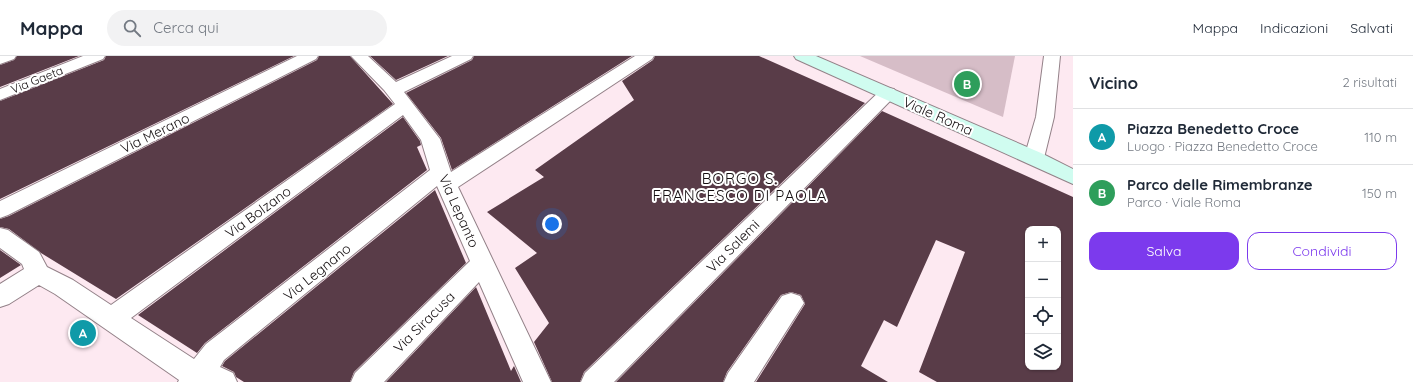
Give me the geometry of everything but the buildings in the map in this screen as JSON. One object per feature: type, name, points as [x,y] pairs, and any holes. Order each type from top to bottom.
[{"type":"main road","name":"Viale Roma","points":[[802,56],[1034,158],[1073,178]]},
{"type":"street","points":[[0,59],[8,56]]},
{"type":"street","name":"Via Gaeta","points":[[0,95],[97,56]]},
{"type":"street","name":"Via Merano","points":[[0,210],[310,56]]},
{"type":"street","name":"Via Lepanto","points":[[359,56],[399,97],[430,139],[444,178],[537,382]]},
{"type":"street","name":"Via Bolzano","points":[[111,319],[399,97],[466,56]]},
{"type":"street","name":"Via Legnano","points":[[204,380],[215,352],[444,178],[646,56]]},
{"type":"street","points":[[1034,158],[1045,116],[1052,56]]},
{"type":"street","name":"Via Salemi","points":[[595,382],[888,93]]},
{"type":"street","points":[[0,236],[31,258],[38,273],[64,287],[204,380]]},
{"type":"street","name":"Via Siracusa","points":[[366,382],[483,263]]},
{"type":"street","points":[[0,297],[38,273]]},
{"type":"street","points":[[738,382],[791,303]]},
{"type":"shaded area","points":[[860,56],[1015,56],[1003,117],[991,112]]},
{"type":"place","name":"Parco delle Rimembranze","points":[[967,84]]},
{"type":"place","name":"Piazza Benedetto Croce","points":[[83,333]]},
{"type":"district","name":"BORGO S. FRANCESCO DI PAOLA","points":[[740,188]]}]
